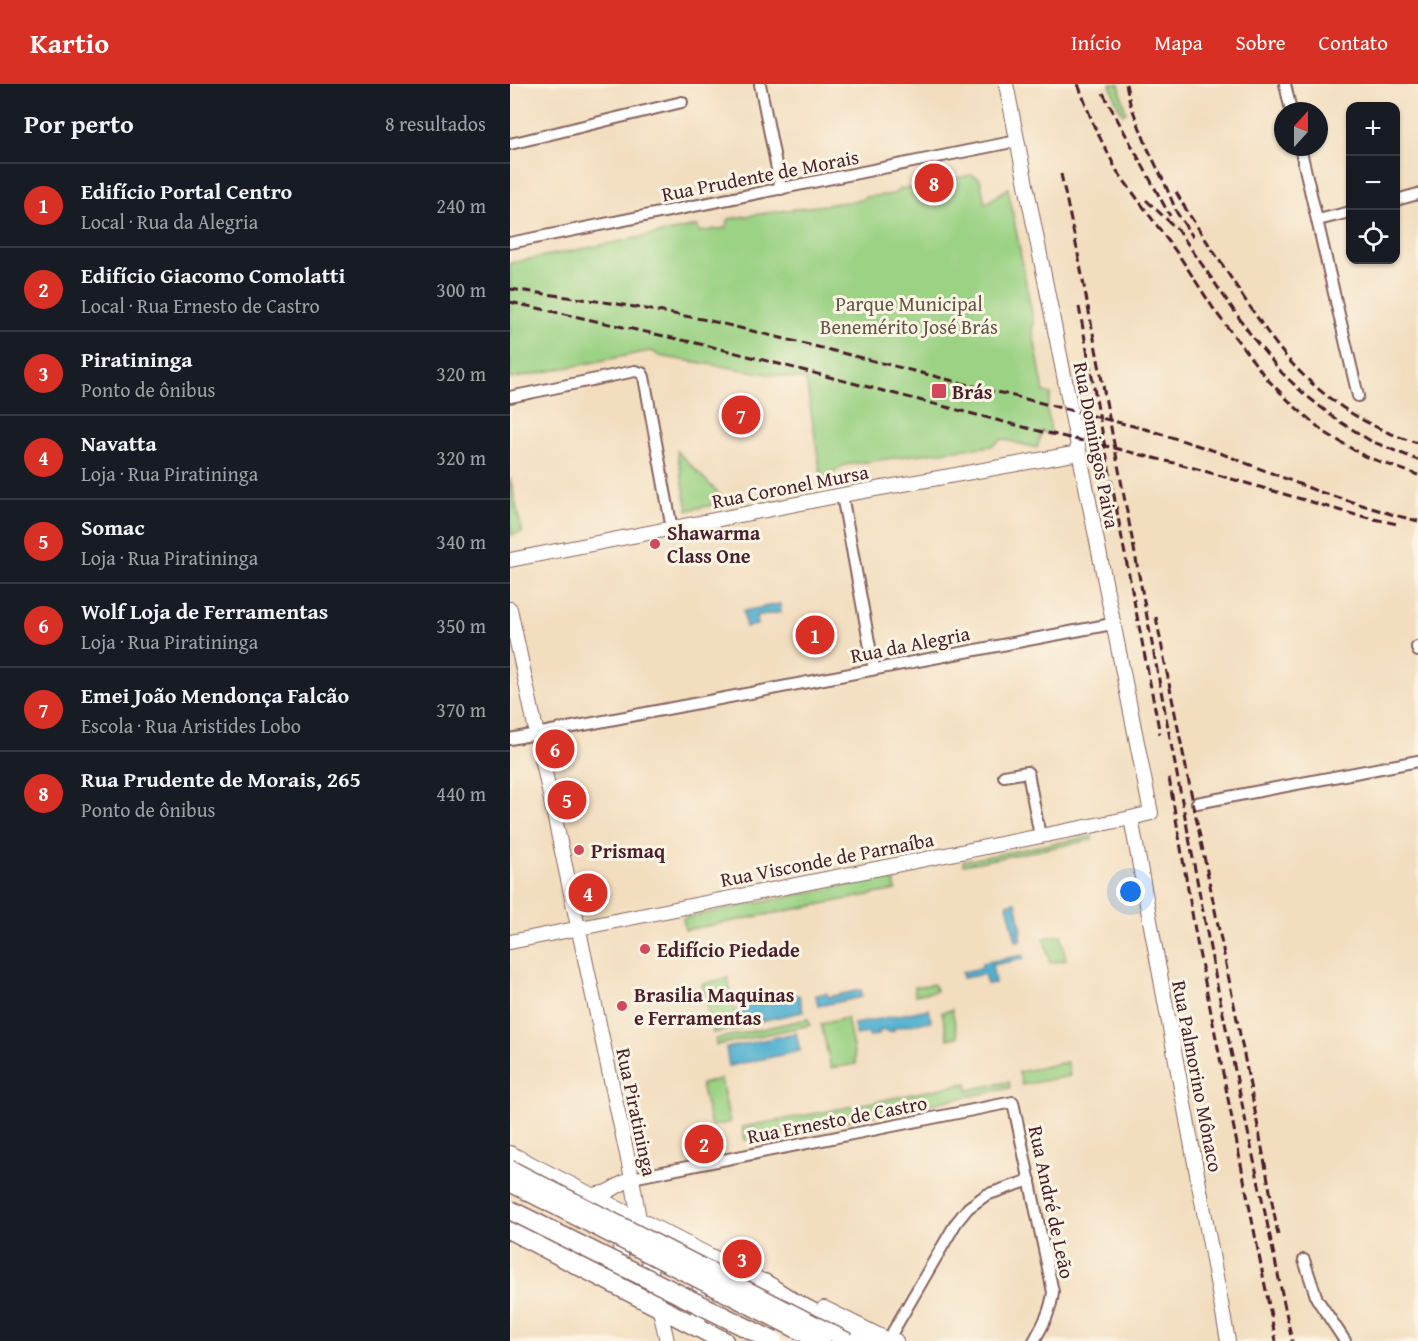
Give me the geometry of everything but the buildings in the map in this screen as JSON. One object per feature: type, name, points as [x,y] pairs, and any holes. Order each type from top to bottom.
[{"type":"highway","points":[[510,1182],[821,1341]]},
{"type":"highway","points":[[510,1210],[773,1341]]},
{"type":"highway","points":[[510,1230],[724,1341]]},
{"type":"main road","points":[[510,1168],[848,1341]]},
{"type":"main road","points":[[765,1282],[794,1301],[871,1341]]},
{"type":"street","points":[[760,84],[782,189]]},
{"type":"street","name":"Rua Domingos Paiva","points":[[1006,84],[1151,813]]},
{"type":"street","points":[[1285,84],[1289,102]]},
{"type":"street","points":[[510,144],[682,102]]},
{"type":"street","name":"Rua Prudente de Morais","points":[[510,243],[1017,141]]},
{"type":"street","points":[[1302,156],[1358,396]]},
{"type":"street","points":[[1400,199],[1418,194]]},
{"type":"street","points":[[1318,220],[1346,213]]},
{"type":"street","points":[[510,397],[639,371],[644,376],[672,529]]},
{"type":"street","name":"Rua Coronel Mursa","points":[[510,560],[842,495],[1079,453]]},
{"type":"street","points":[[842,495],[874,669]]},
{"type":"street","name":"Rua Piratininga","points":[[510,609],[632,1178],[639,1220],[667,1341]]},
{"type":"street","name":"Rua da Alegria","points":[[510,739],[1112,624]]},
{"type":"street","points":[[1197,803],[1418,761]]},
{"type":"street","points":[[1004,776],[1028,773],[1040,836]]},
{"type":"street","name":"Rua Visconde de Parnaíba","points":[[510,942],[1151,813]]},
{"type":"street","name":"Rua Palmorino Mônaco","points":[[1131,818],[1228,1341]]},
{"type":"street","name":"Rua Ernesto de Castro","points":[[632,1178],[1013,1102]]},
{"type":"street","name":"Rua André de Leão","points":[[1013,1102],[1053,1292],[1052,1305],[1034,1341]]},
{"type":"street","points":[[510,1153],[765,1282],[892,1340],[956,1222],[968,1208],[986,1196],[1030,1180]]},
{"type":"street","points":[[593,1196],[607,1192],[632,1178]]},
{"type":"street","points":[[606,1281],[620,1272],[622,1265],[618,1217],[610,1204]]},
{"type":"street","points":[[699,1328],[701,1263],[709,1254]]},
{"type":"street","points":[[1304,1260],[1317,1299],[1345,1341]]},
{"type":"green space","points":[[1110,84],[1119,84],[1126,113],[1123,114],[1117,104]]},
{"type":"green space","name":"Parque Municipal Benemérito José Brás","points":[[972,175],[980,179],[985,204],[1008,188],[1044,392],[1051,394],[1047,409],[1051,431],[1049,435],[1042,431],[1037,448],[1002,439],[991,446],[844,465],[822,482],[806,380],[659,356],[649,351],[510,379],[510,263],[698,226],[699,232],[725,228],[729,219],[861,200],[865,197],[894,194],[899,189],[931,186],[934,182]]},
{"type":"green space","points":[[677,451],[727,502],[688,510]]},
{"type":"green space","points":[[510,478],[522,532],[511,535],[510,528]]},
{"type":"green space","points":[[1092,836],[1092,840],[963,865],[963,861]]},
{"type":"green space","points":[[893,876],[896,890],[685,930],[683,918]]},
{"type":"green space","points":[[1061,935],[1066,960],[1050,963],[1044,938]]},
{"type":"green space","points":[[728,978],[738,1028],[713,1033],[702,984]]},
{"type":"green space","points":[[934,984],[936,991],[915,995],[914,987]]},
{"type":"green space","points":[[952,1010],[958,1037],[948,1039],[942,1012]]},
{"type":"green space","points":[[847,1018],[856,1064],[831,1068],[821,1024]]},
{"type":"green space","points":[[808,1019],[810,1025],[716,1045],[716,1039]]},
{"type":"green space","points":[[1067,1062],[1070,1076],[1022,1085],[1019,1072]]},
{"type":"green space","points":[[721,1079],[730,1123],[711,1126],[701,1084]]},
{"type":"green space","points":[[1009,1082],[1010,1088],[745,1140],[742,1127],[967,1083],[968,1090]]},
{"type":"water","points":[[780,604],[781,612],[756,616],[757,625],[746,627],[743,611]]},
{"type":"water","points":[[1016,902],[1022,931],[1019,932],[1021,940],[1016,941],[1007,904]]},
{"type":"water","points":[[1023,955],[1024,959],[992,965],[995,983],[987,984],[984,974],[963,978],[962,972],[982,968],[982,963]]},
{"type":"water","points":[[861,990],[862,997],[818,1006],[816,995],[827,993],[828,997]]},
{"type":"water","points":[[799,995],[803,1012],[741,1025],[738,1008]]},
{"type":"water","points":[[929,1009],[931,1021],[894,1028],[894,1031],[879,1031],[879,1035],[869,1036],[868,1033],[856,1035],[854,1024]]},
{"type":"water","points":[[796,1033],[800,1051],[729,1066],[726,1048]]},
{"type":"railway","points":[[1078,84],[1094,126],[1117,171],[1180,257],[1215,311],[1267,379],[1324,432],[1364,456],[1418,475]]},
{"type":"railway","points":[[1126,84],[1130,103],[1148,149],[1177,213],[1193,237]]},
{"type":"railway","points":[[1103,93],[1170,216]]},
{"type":"railway","points":[[1061,174],[1217,985],[1292,1341]]},
{"type":"railway","points":[[1176,192],[1264,328],[1301,373],[1331,399],[1364,421],[1418,443]]},
{"type":"railway","points":[[1146,200],[1178,230],[1253,338],[1282,373],[1337,420],[1371,441],[1418,460]]},
{"type":"railway","points":[[510,289],[618,304],[707,320],[1149,430],[1215,451],[1317,491],[1418,521]]},
{"type":"railway","points":[[510,302],[709,346],[1043,432],[1194,468],[1356,515],[1397,524]]},
{"type":"railway","points":[[1079,307],[1160,734]]},
{"type":"railway","points":[[1156,617],[1278,1235]]},
{"type":"railway","points":[[1169,778],[1197,942],[1276,1341]]},
{"type":"place","name":"Rua Prudente de Morais, 265","points":[[934,183]]},
{"type":"place","name":"Brás","points":[[939,391]]},
{"type":"place","name":"Emei João Mendonça Falcão","points":[[741,415]]},
{"type":"place","name":"Shawarma Class One","points":[[655,544]]},
{"type":"place","name":"Edifício Portal Centro","points":[[815,635]]},
{"type":"place","name":"Wolf Loja de Ferramentas","points":[[555,749]]},
{"type":"place","name":"Somac","points":[[567,800]]},
{"type":"place","name":"Prismaq","points":[[579,850]]},
{"type":"place","name":"Navatta","points":[[588,893]]},
{"type":"place","name":"Edifício Piedade","points":[[645,949]]},
{"type":"place","name":"Brasilia Maquinas e Ferramentas","points":[[622,1006]]},
{"type":"place","name":"Edifício Giacomo Comolatti","points":[[704,1144]]},
{"type":"place","name":"Piratininga","points":[[742,1259]]}]
